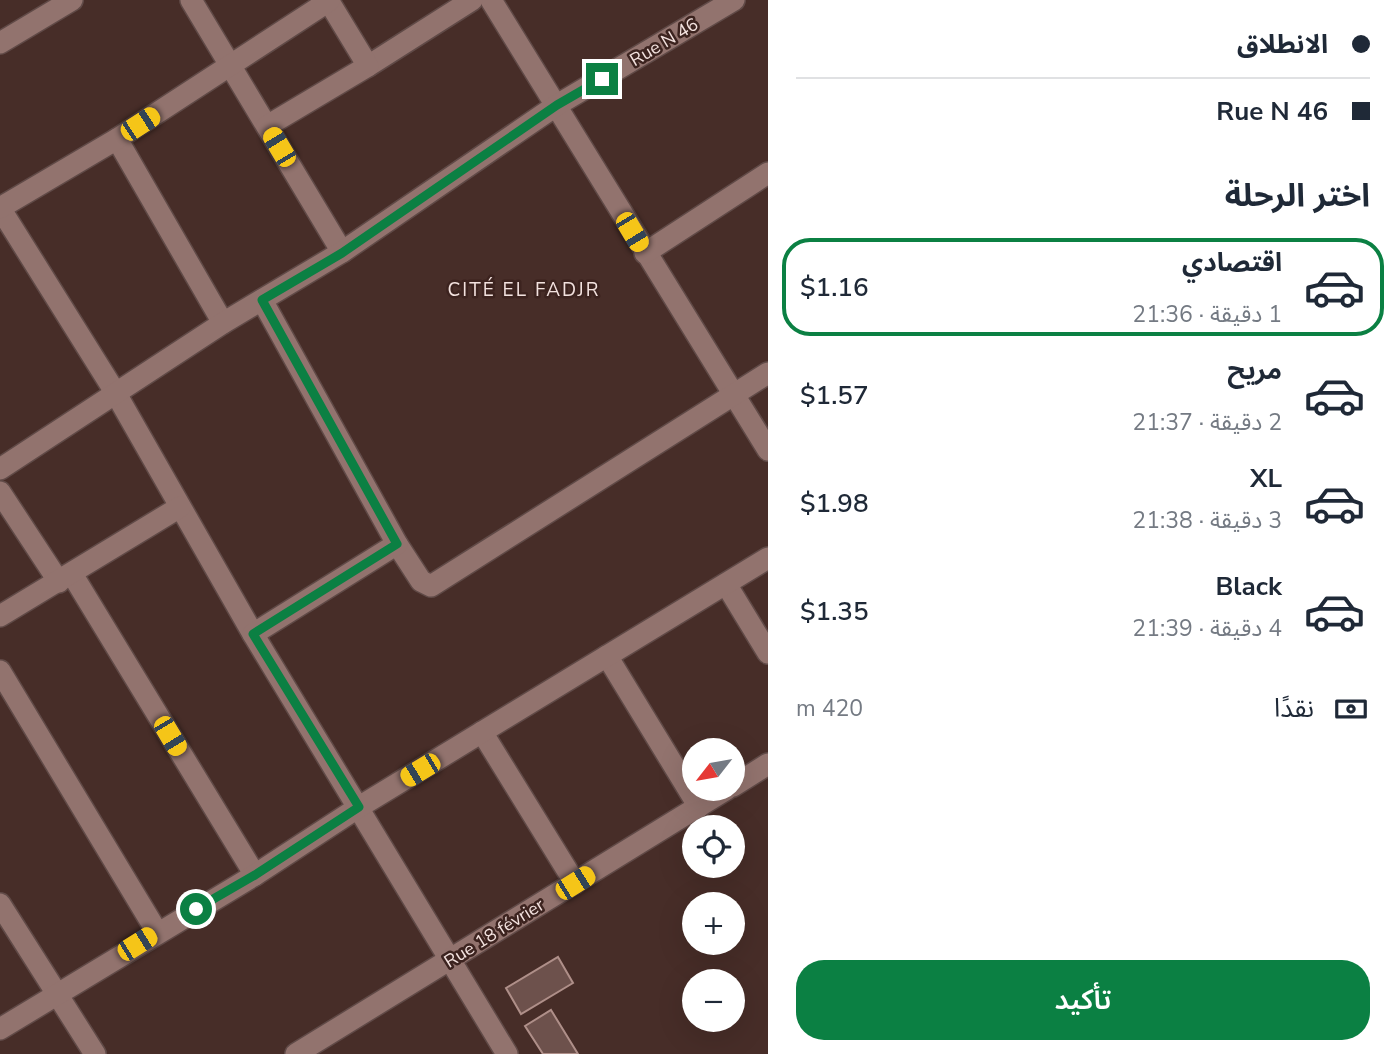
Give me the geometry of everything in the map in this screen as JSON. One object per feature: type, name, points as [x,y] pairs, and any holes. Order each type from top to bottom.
[{"type":"street","points":[[0,43],[72,0]]},
{"type":"street","points":[[191,0],[342,253]]},
{"type":"street","points":[[267,126],[472,0]]},
{"type":"street","points":[[491,0],[768,450]]},
{"type":"street","name":"Rue N 46","points":[[0,469],[223,323],[342,253],[557,105],[734,0]]},
{"type":"street","points":[[368,66],[328,1],[2,216],[116,392],[253,634],[451,959],[505,1053]]},
{"type":"street","points":[[117,139],[223,323]]},
{"type":"street","points":[[645,253],[766,179]]},
{"type":"street","points":[[262,300],[397,544],[421,581],[431,586],[768,373]]},
{"type":"street","points":[[0,492],[65,578],[255,875]]},
{"type":"street","points":[[0,616],[180,507]]},
{"type":"street","points":[[253,634],[397,544]]},
{"type":"street","points":[[0,1029],[768,558]]},
{"type":"street","points":[[726,583],[768,653]]},
{"type":"street","points":[[607,656],[699,807]]},
{"type":"street","points":[[0,671],[157,932]]},
{"type":"street","points":[[482,732],[575,883]]},
{"type":"street","points":[[746,778],[768,764]]},
{"type":"street","name":"Rue 18 février","points":[[296,1054],[707,802]]},
{"type":"street","points":[[0,904],[95,1054]]},
{"type":"building","points":[[558,957],[573,983],[521,1014],[506,988]]},
{"type":"building","points":[[551,1010],[578,1054],[543,1054],[525,1026]]},
{"type":"district","name":"CITÉ EL FADJR","points":[[524,289]]},
{"type":"route","points":[[196,909],[255,875],[359,807],[253,634],[397,544],[262,300],[342,253],[557,105],[602,79]]}]
